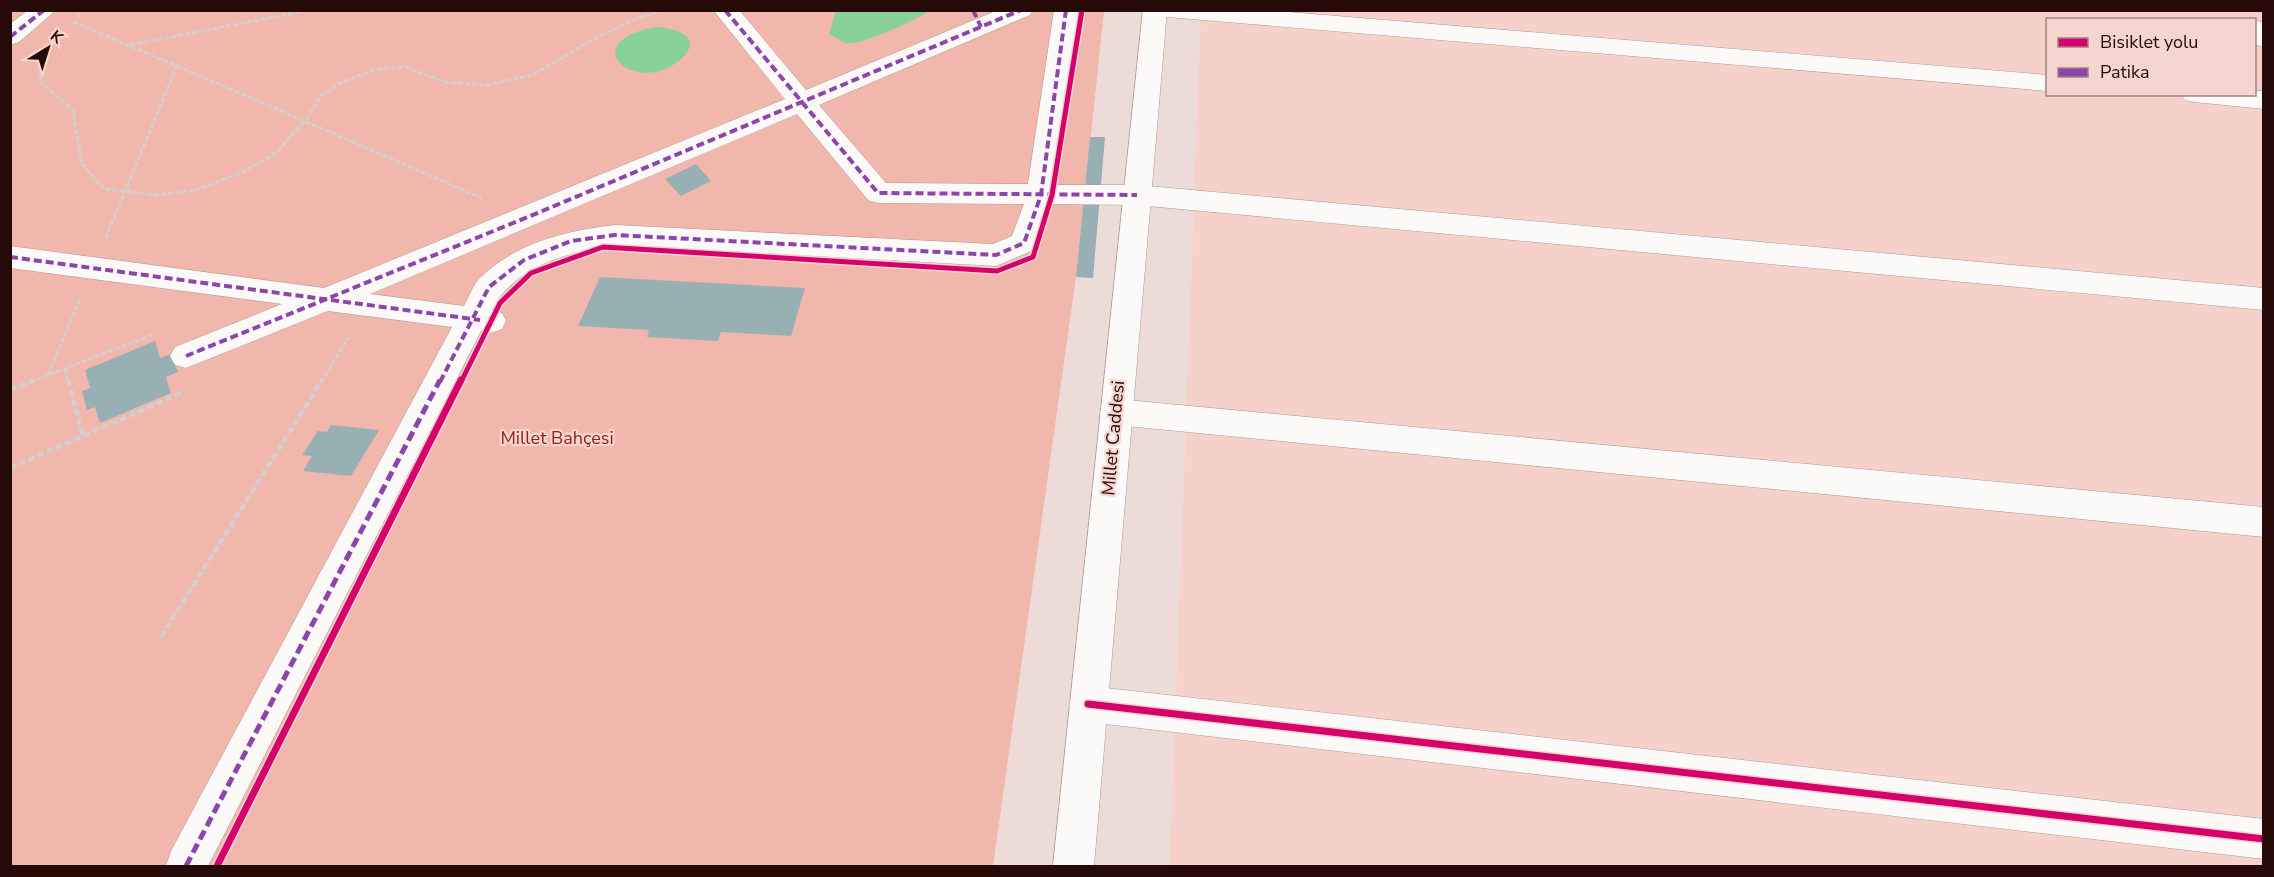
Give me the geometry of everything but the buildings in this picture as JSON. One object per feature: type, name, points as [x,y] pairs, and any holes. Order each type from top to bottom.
[{"type":"street","points":[[10,38],[44,10]]},
{"type":"street","points":[[725,10],[878,193],[1137,195],[2264,299]]},
{"type":"street","points":[[186,356],[528,218],[803,103],[977,19],[1021,10]]},
{"type":"street","points":[[186,867],[483,320],[489,287],[524,260],[570,241],[615,235],[996,255],[1024,243],[1041,195],[1066,10]]},
{"type":"street","name":"Millet Caddesi","points":[[1073,867],[1155,10]]},
{"type":"street","points":[[1167,10],[2046,82]]},
{"type":"street","points":[[2217,96],[2264,100]]},
{"type":"street","points":[[10,257],[483,320]]},
{"type":"street","points":[[1116,412],[2264,522]]},
{"type":"street","points":[[1088,704],[2264,838]]},
{"type":"path","points":[[87,10],[68,20],[528,218]]},
{"type":"path","points":[[129,45],[310,10]]},
{"type":"path","points":[[48,45],[41,53],[40,81],[73,111],[82,164],[104,189],[157,195],[197,190],[245,171],[277,152],[305,121],[321,96],[340,83],[376,69],[406,67],[445,82],[487,85],[532,75],[635,19],[665,10]]},
{"type":"path","points":[[48,375],[177,66]]},
{"type":"path","points":[[161,637],[369,304]]},
{"type":"path","points":[[10,390],[176,325],[197,386],[10,468]]},
{"type":"path","points":[[64,369],[83,436]]},
{"type":"shaded area","points":[[836,10],[930,11],[876,36],[846,43],[829,34]]},
{"type":"shaded area","points":[[1201,11],[2263,11],[2263,866],[1170,866]]},
{"type":"shaded area","points":[[655,27],[671,29],[684,35],[689,39],[688,51],[681,59],[664,69],[647,73],[632,70],[621,64],[616,54],[618,44],[631,35]]},
{"type":"green space","name":"Millet Bahçesi","points":[[10,11],[1104,11],[1076,277],[993,866],[11,866]]},
{"type":"marked path","points":[[10,37],[44,10]]},
{"type":"marked path","points":[[725,10],[878,193],[1137,195]]},
{"type":"marked path","points":[[973,10],[981,27]]},
{"type":"marked path","points":[[186,356],[528,217],[1021,10]]},
{"type":"marked path","points":[[186,866],[489,287],[524,260],[571,241],[615,235],[996,255],[1024,243],[1041,195],[1066,10]]},
{"type":"marked path","points":[[10,257],[480,320]]},
{"type":"cycle path","points":[[217,866],[500,303],[531,273],[603,247],[997,271],[1033,257],[1052,195],[1082,10]]},
{"type":"cycle path","points":[[1088,704],[2264,839]]}]
